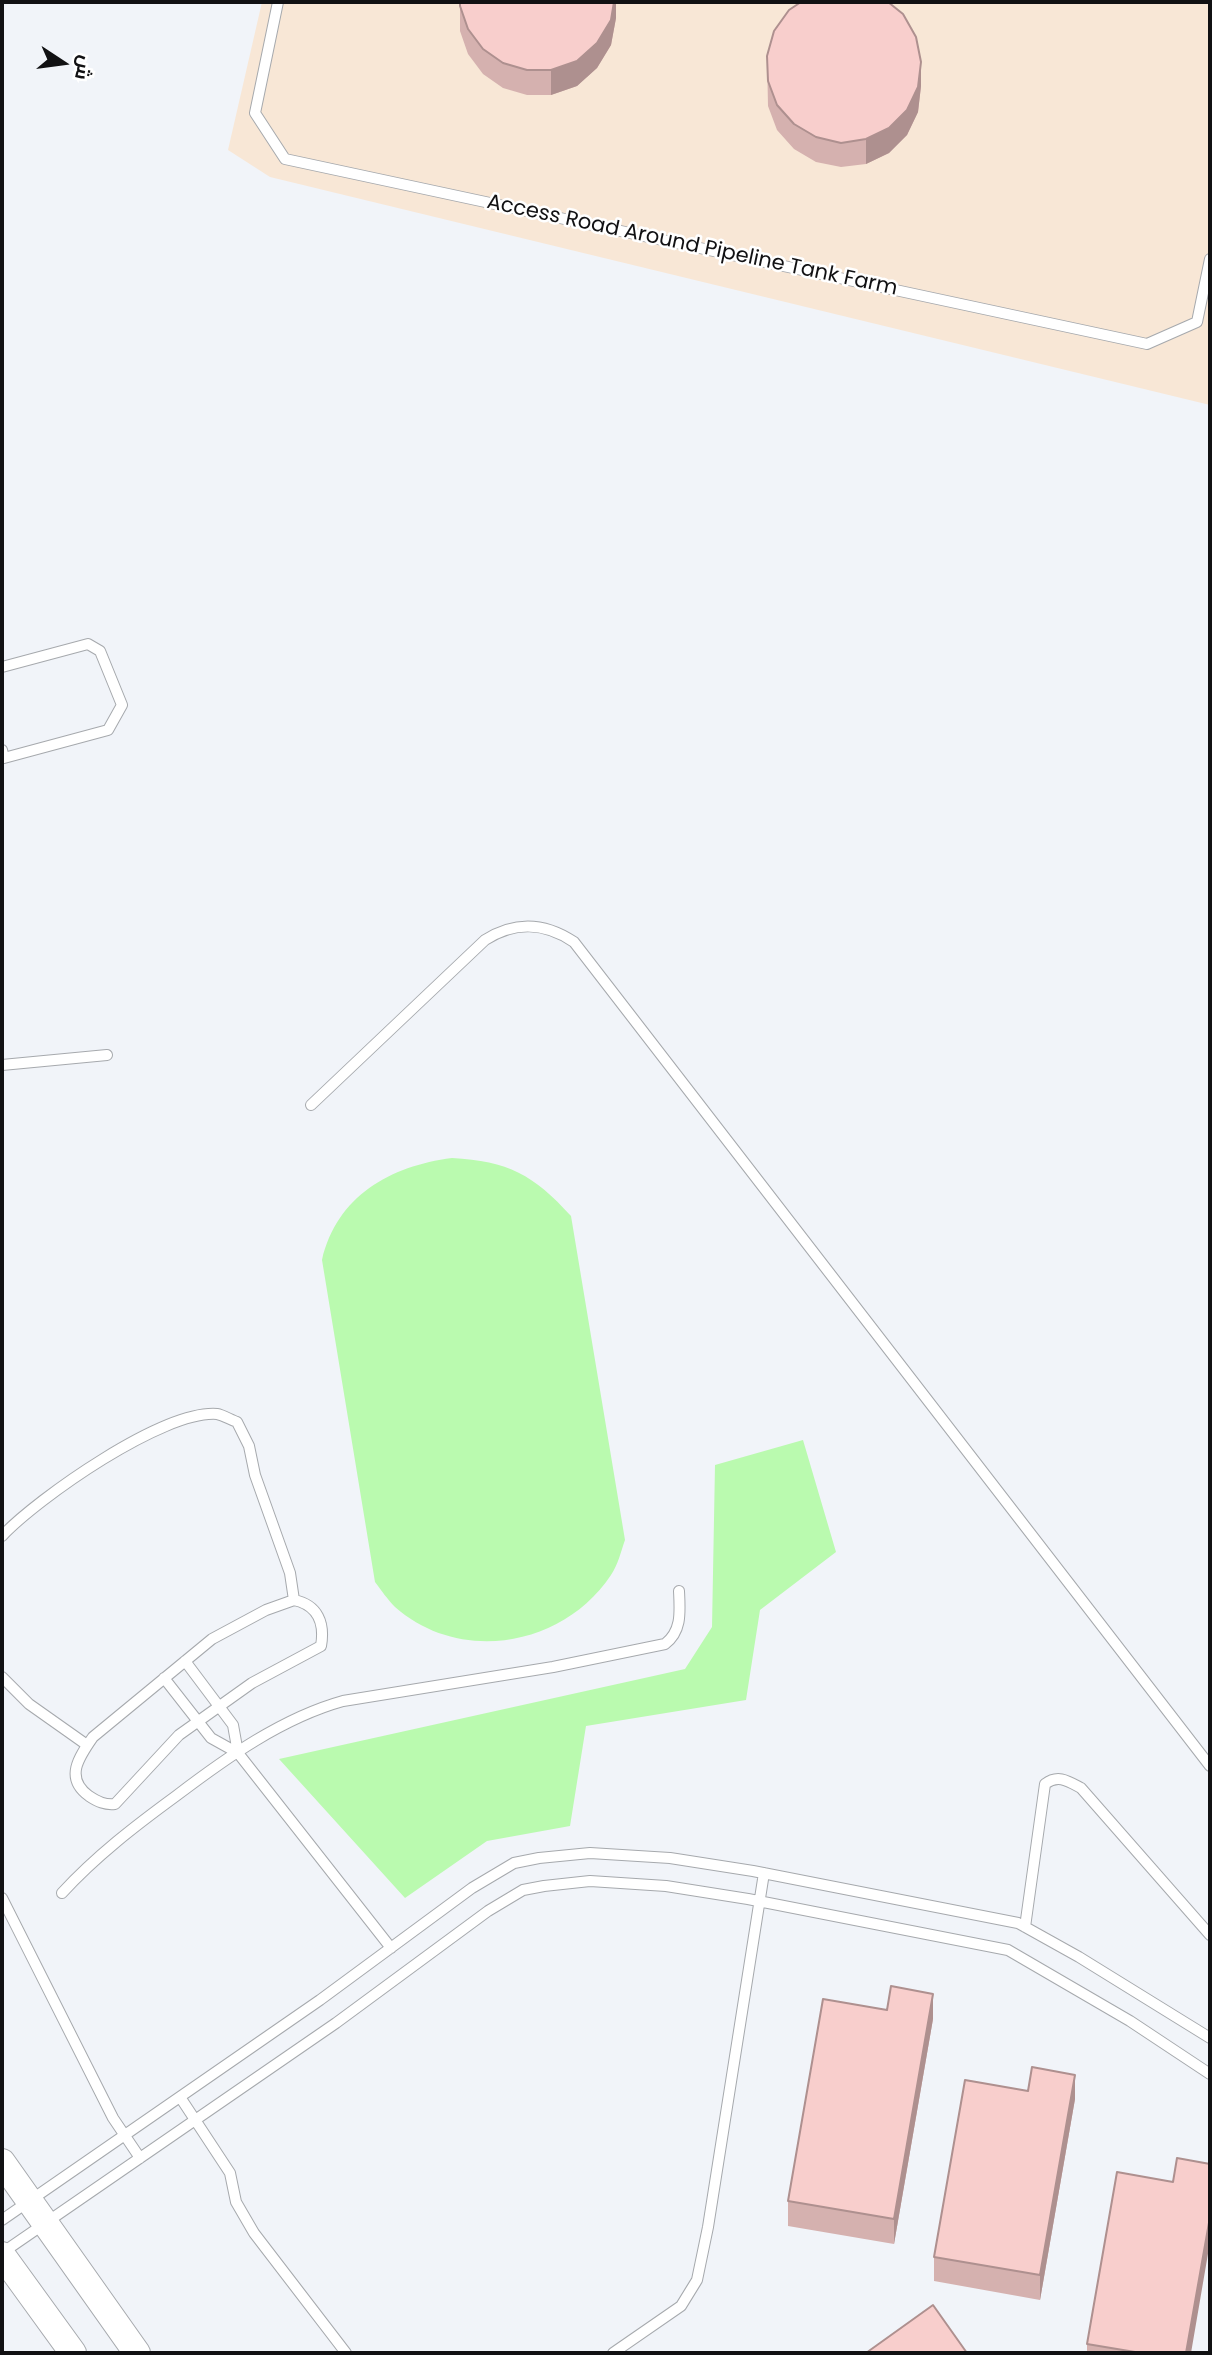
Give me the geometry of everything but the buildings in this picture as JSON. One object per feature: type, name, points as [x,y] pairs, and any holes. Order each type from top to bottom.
[{"type":"street","points":[[2,2162],[137,2353]]},
{"type":"street","points":[[2,2254],[73,2353]]},
{"type":"lane","name":"Access Road Around Pipeline Tank Farm","points":[[278,2],[255,113],[285,159],[1147,344],[1196,322],[1210,259]]},
{"type":"lane","points":[[2,667],[88,644],[100,651],[122,705],[108,730],[4,758],[2,750]]},
{"type":"lane","points":[[311,1105],[492,935],[513,926],[532,925],[561,933],[574,942],[1210,1766]]},
{"type":"lane","points":[[2,1065],[107,1055]]},
{"type":"lane","points":[[2,1536],[41,1500],[108,1456],[154,1432],[190,1418],[218,1414],[237,1422],[249,1447],[255,1475],[290,1573],[294,1600]]},
{"type":"lane","points":[[62,1893],[114,1841],[204,1775],[295,1720],[322,1707],[343,1701],[553,1667],[665,1644],[673,1638],[678,1627],[678,1591]]},
{"type":"lane","points":[[294,1600],[307,1603],[318,1616],[323,1631],[321,1646],[252,1683],[179,1735],[115,1804],[106,1805],[84,1792],[76,1782],[74,1771],[93,1737],[212,1639],[294,1600]]},
{"type":"lane","points":[[185,1661],[233,1725],[238,1753]]},
{"type":"lane","points":[[2,1677],[29,1704],[87,1745]]},
{"type":"lane","points":[[164,1678],[211,1738],[238,1753],[391,1948]]},
{"type":"lane","points":[[1024,1927],[1045,1784],[1052,1779],[1065,1779],[1081,1788],[1210,1935]]},
{"type":"lane","points":[[2,2220],[320,2000],[495,1873],[514,1863],[539,1858],[590,1853],[670,1858],[764,1873],[1005,1920],[1024,1927],[1079,1957],[1210,2038]]},
{"type":"lane","points":[[613,2353],[681,2306],[697,2280],[708,2227],[764,1873]]},
{"type":"lane","points":[[2,2254],[336,2023],[488,1911],[523,1890],[590,1881],[666,1886],[760,1901],[1008,1950],[1119,2014],[1210,2074]]},
{"type":"lane","points":[[2,1898],[113,2118],[140,2158]]},
{"type":"lane","points":[[180,2097],[230,2174],[236,2202],[254,2233],[346,2353]]},
{"type":"shaded area","points":[[262,2],[1210,2],[1210,405],[270,177],[228,150]]},
{"type":"green space","points":[[452,1158],[489,1163],[519,1173],[545,1190],[571,1216],[625,1540],[611,1575],[591,1599],[567,1618],[539,1632],[510,1639],[480,1641],[450,1636],[421,1625],[395,1607],[375,1582],[322,1260],[329,1238],[340,1218],[369,1188],[408,1168]]},
{"type":"green space","points":[[803,1440],[836,1552],[760,1610],[746,1700],[586,1726],[570,1826],[487,1841],[405,1898],[279,1759],[685,1669],[712,1627],[715,1465]]}]
